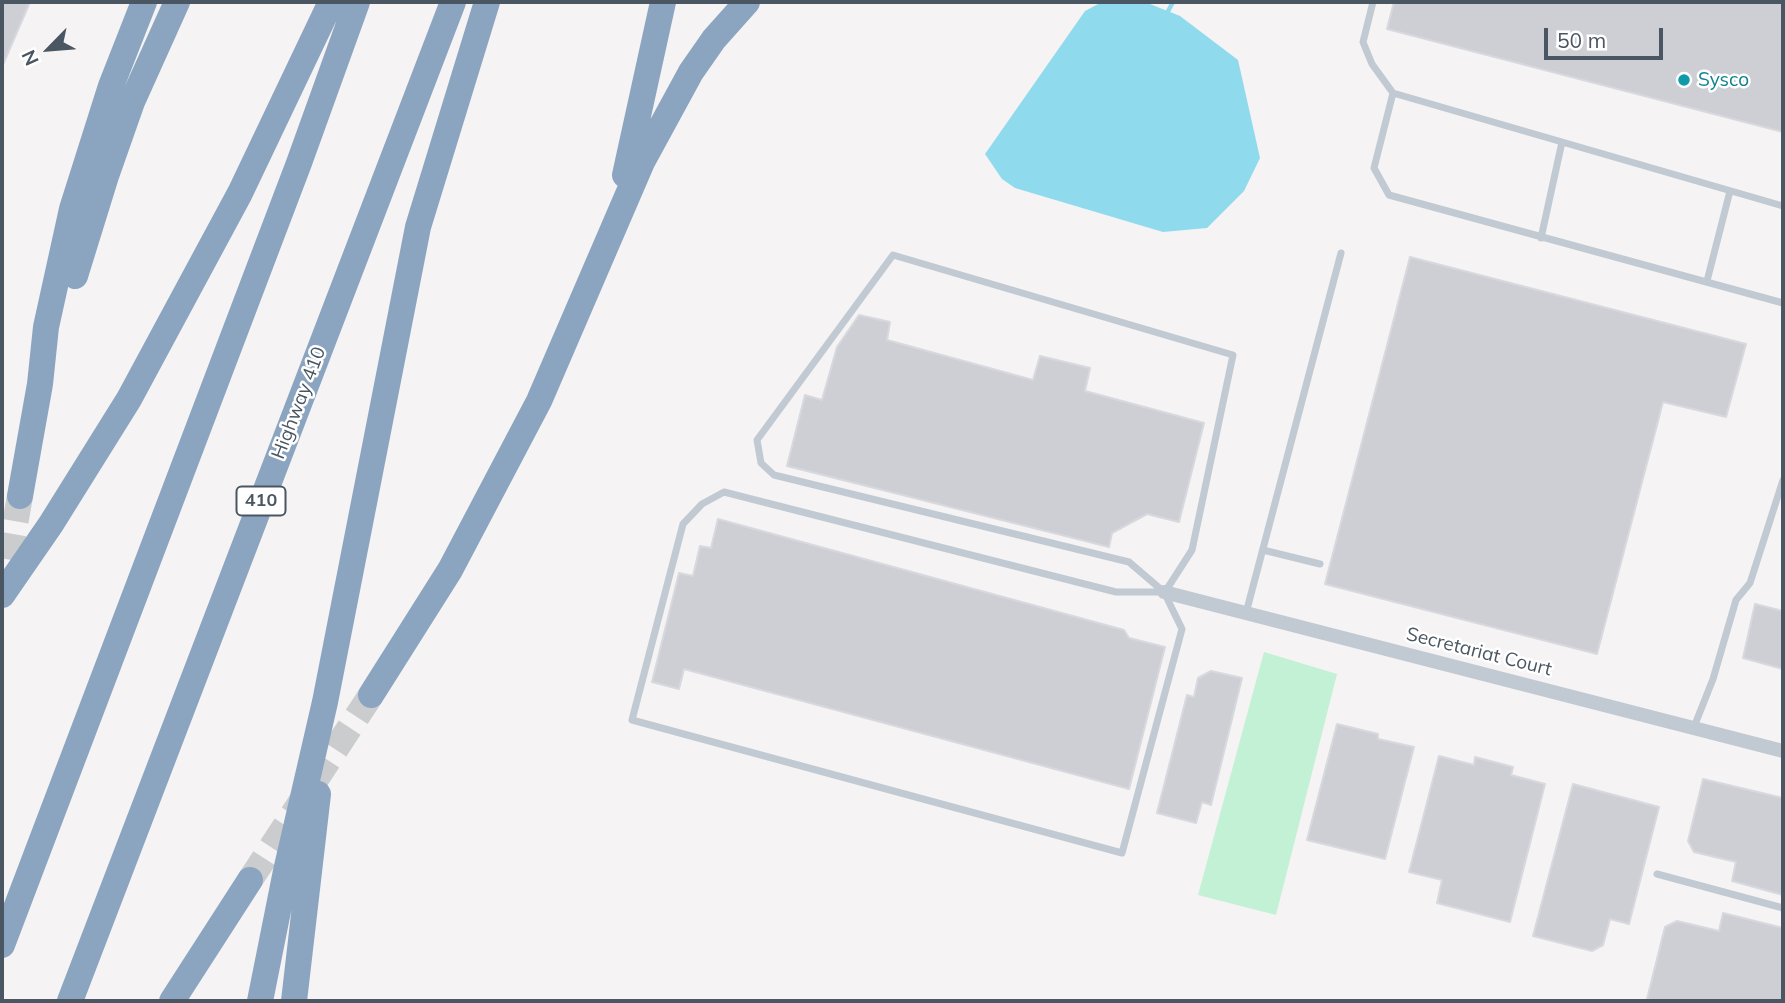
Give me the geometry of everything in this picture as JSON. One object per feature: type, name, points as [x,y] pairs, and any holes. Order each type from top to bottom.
[{"type":"highway","points":[[20,496],[40,384],[46,327],[76,197],[111,86],[144,2]]},
{"type":"highway","points":[[40,384],[61,328],[102,188],[132,102],[177,2]]},
{"type":"highway","points":[[2,595],[51,524],[130,399],[240,193],[331,2]]},
{"type":"highway","points":[[2,944],[299,163],[357,2]]},
{"type":"highway","name":"Highway 410","points":[[70,1001],[453,2]]},
{"type":"highway","points":[[260,1001],[325,702],[418,227],[487,2]]},
{"type":"highway","points":[[614,225],[663,2]]},
{"type":"highway","points":[[371,695],[450,570],[540,401],[642,162],[691,72],[714,39],[747,2]]},
{"type":"highway","points":[[294,1001],[314,830],[325,702]]},
{"type":"highway","points":[[172,1001],[250,880]]},
{"type":"street","name":"Secretariat Court","points":[[1164,592],[1783,751]]},
{"type":"lane","points":[[1373,2],[1363,42],[1372,64],[1393,93],[1783,206]]},
{"type":"lane","points":[[1393,93],[1374,169],[1389,195],[1783,303]]},
{"type":"lane","points":[[1541,238],[1562,142]]},
{"type":"lane","points":[[1707,281],[1730,191]]},
{"type":"lane","points":[[1247,613],[1341,253]]},
{"type":"lane","points":[[1164,592],[1116,592],[724,492],[702,504],[684,524],[632,720],[1122,853],[1182,629],[1164,592],[1129,562],[774,475],[761,463],[757,440],[892,256],[1233,355],[1192,550],[1164,592]]},
{"type":"lane","points":[[1694,727],[1713,679],[1737,600],[1750,583],[1783,480]]},
{"type":"lane","points":[[1263,550],[1320,564]]},
{"type":"lane","points":[[1657,874],[1783,908]]},
{"type":"green space","points":[[1264,652],[1337,674],[1276,915],[1198,895]]},
{"type":"water","points":[[1102,2],[1145,2],[1180,16],[1238,60],[1260,158],[1244,191],[1207,228],[1163,232],[1015,188],[1002,179],[985,154],[1085,11]]},
{"type":"building","points":[[2,2],[30,2],[2,67]]},
{"type":"building","name":"Sysco","points":[[1394,2],[1783,2],[1783,132],[1387,29]]},
{"type":"building","points":[[1410,257],[1746,344],[1726,417],[1663,402],[1597,654],[1325,584]]},
{"type":"building","points":[[859,315],[890,322],[887,340],[1033,380],[1040,356],[1090,368],[1085,391],[1204,423],[1179,522],[1147,514],[1112,533],[1109,547],[787,466],[805,395],[822,400],[837,347]]},
{"type":"building","points":[[718,519],[1124,630],[1129,638],[1165,647],[1129,789],[684,669],[679,689],[652,682],[679,573],[693,576],[700,546],[711,548]]},
{"type":"building","points":[[1755,604],[1783,611],[1783,669],[1743,658]]},
{"type":"building","points":[[1211,671],[1242,678],[1211,805],[1202,802],[1196,823],[1157,813],[1187,695],[1194,697],[1198,678]]},
{"type":"building","points":[[1337,724],[1378,734],[1378,739],[1414,747],[1385,859],[1307,840]]},
{"type":"building","points":[[1439,756],[1474,765],[1475,757],[1513,767],[1511,775],[1545,784],[1510,922],[1437,903],[1442,880],[1409,872]]},
{"type":"building","points":[[1703,779],[1783,798],[1783,895],[1732,881],[1736,862],[1694,852],[1688,841]]},
{"type":"building","points":[[1573,784],[1659,807],[1629,924],[1610,919],[1603,945],[1592,951],[1533,936]]},
{"type":"building","points":[[1723,913],[1783,928],[1783,1001],[1647,999],[1665,927],[1677,921],[1719,931]]},
{"type":"waterway","points":[[1166,15],[1173,2]]},
{"type":"tunnel","points":[[2,598],[20,496]]},
{"type":"tunnel","points":[[250,880],[371,695]]},
{"type":"place","name":"Sysco","points":[[1684,80]]}]
